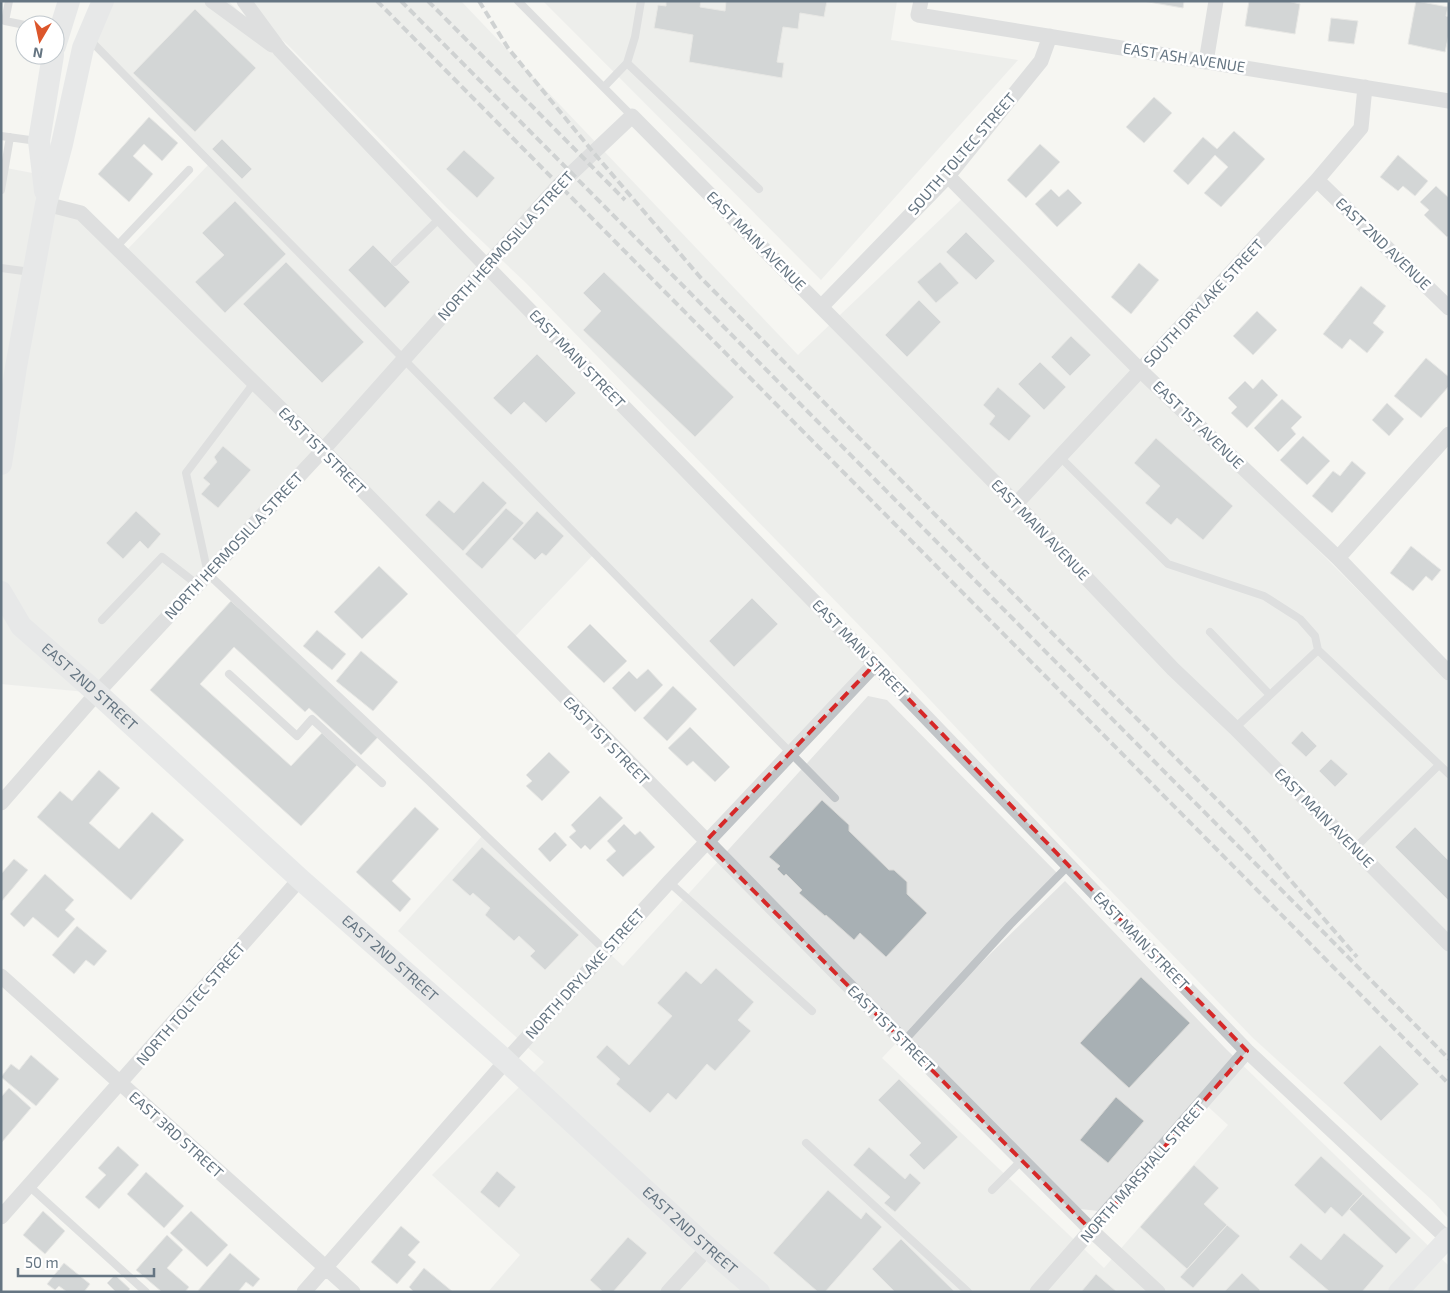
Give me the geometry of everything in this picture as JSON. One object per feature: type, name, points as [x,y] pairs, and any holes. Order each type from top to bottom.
[{"type":"main road","points":[[64,15],[69,1]]},
{"type":"main road","points":[[1,464],[9,366],[34,272],[46,204],[87,38],[103,1]]},
{"type":"main road","points":[[46,204],[39,141],[51,65]]},
{"type":"main road","name":"EAST 2ND STREET","points":[[1,592],[21,626],[300,879],[506,1062],[708,1248],[760,1292]]},
{"type":"street","name":"EAST MAIN STREET","points":[[212,1],[280,50]]},
{"type":"street","name":"EAST MAIN STREET","points":[[244,1],[280,50],[487,268],[875,664],[1247,1051],[1448,1238]]},
{"type":"street","points":[[1206,62],[1216,1]]},
{"type":"street","name":"EAST ASH AVENUE","points":[[920,8],[1050,36],[1449,101]]},
{"type":"street","name":"SOUTH TOLTEC STREET","points":[[821,307],[948,176],[1041,61],[1050,36]]},
{"type":"street","name":"SOUTH DRYLAKE STREET","points":[[1016,504],[1317,180],[1361,128],[1365,87]]},
{"type":"street","name":"NORTH HERMOSILLA STREET","points":[[1,803],[97,693],[323,450],[559,185],[632,116]]},
{"type":"street","name":"EAST MAIN AVENUE","points":[[632,116],[1016,504],[1173,669],[1235,728],[1449,944]]},
{"type":"street","name":"EAST 1ST AVENUE","points":[[948,176],[1141,371],[1338,558],[1449,673]]},
{"type":"street","name":"EAST 2ND AVENUE","points":[[1317,180],[1449,308]]},
{"type":"street","name":"EAST 1ST STREET","points":[[46,204],[81,213],[116,247],[323,450],[705,842],[1092,1230],[1158,1292]]},
{"type":"street","points":[[1338,558],[1449,434]]},
{"type":"street","name":"NORTH DRYLAKE STREET","points":[[304,1292],[506,1062],[705,842],[875,664]]},
{"type":"street","name":"NORTH TOLTEC STREET","points":[[1,1217],[300,879]]},
{"type":"street","name":"EAST 3RD STREET","points":[[1,976],[352,1292]]},
{"type":"street","name":"NORTH MARSHALL STREET","points":[[1037,1292],[1247,1051]]},
{"type":"street","points":[[1398,1292],[1448,1238]]},
{"type":"street","points":[[668,1292],[708,1248]]},
{"type":"lane","points":[[8,1],[5,21],[15,23]]},
{"type":"lane","points":[[518,1],[632,116]]},
{"type":"lane","points":[[604,87],[627,63],[635,37],[641,1]]},
{"type":"lane","points":[[87,38],[835,798]]},
{"type":"lane","points":[[627,63],[759,189]]},
{"type":"lane","points":[[1,190],[6,137],[39,141]]},
{"type":"lane","points":[[116,247],[189,170]]},
{"type":"lane","points":[[395,262],[440,218]]},
{"type":"lane","points":[[1,268],[34,272]]},
{"type":"lane","points":[[203,579],[186,473],[254,383]]},
{"type":"lane","points":[[1060,457],[1168,564],[1264,596],[1300,619],[1315,636],[1318,650],[1449,774]]},
{"type":"lane","points":[[102,620],[162,557],[203,579],[428,780],[606,951]]},
{"type":"lane","points":[[1210,632],[1270,694]]},
{"type":"lane","points":[[1235,728],[1318,650]]},
{"type":"lane","points":[[229,674],[297,736],[312,719],[382,783]]},
{"type":"lane","points":[[1354,848],[1439,765]]},
{"type":"lane","points":[[904,1041],[1004,931],[1069,866]]},
{"type":"lane","points":[[669,882],[812,1011]]},
{"type":"lane","points":[[806,1143],[968,1292]]},
{"type":"lane","points":[[992,1190],[1022,1160]]},
{"type":"lane","points":[[29,1186],[146,1292]]},
{"type":"highlighted area","points":[[875,664],[1247,1051],[1092,1231],[705,842]]},
{"type":"shaded area","points":[[97,1],[228,1],[280,50],[875,664],[790,753],[594,554],[510,642],[323,451],[97,693],[1,684],[1,167],[43,175],[46,204],[81,213],[123,254],[210,163],[87,38]]},
{"type":"shaded area","points":[[238,1],[461,1],[798,355],[966,195],[1449,682],[1449,1219],[1433,1201],[1253,1038],[1074,853],[884,651],[526,283],[447,208],[288,45]]},
{"type":"shaded area","points":[[543,1],[897,1],[891,40],[1018,60],[821,280]]},
{"type":"shaded area","points":[[868,696],[887,700],[1057,873],[882,1058],[1104,1268],[1228,1125],[1203,1102],[1108,1212],[1070,1208],[902,1040],[1065,881],[1226,1049],[1449,1266],[1449,1292],[488,1292],[520,1255],[432,1175],[544,1062],[398,931],[482,836],[623,966]]},
{"type":"building","points":[[666,1],[701,1],[700,7],[725,11],[726,1],[827,1],[824,17],[800,13],[798,29],[783,27],[777,62],[784,63],[782,78],[689,62],[693,35],[654,28],[658,5],[666,6]]},
{"type":"building","points":[[1143,1],[1184,1],[1183,8]]},
{"type":"building","points":[[1249,1],[1287,1],[1300,4],[1295,34],[1245,26]]},
{"type":"building","points":[[1416,1],[1448,7],[1446,16],[1449,17],[1449,34],[1445,52],[1408,44]]},
{"type":"building","points":[[195,9],[256,68],[195,132],[133,73]]},
{"type":"building","points":[[1331,18],[1358,21],[1354,44],[1328,41]]},
{"type":"building","points":[[1154,97],[1172,113],[1144,143],[1126,127]]},
{"type":"building","points":[[149,117],[178,143],[162,161],[144,144],[133,156],[153,174],[129,202],[98,174]]},
{"type":"building","points":[[1234,131],[1265,159],[1221,207],[1204,193],[1228,167],[1215,155],[1188,185],[1173,171],[1203,137],[1217,149]]},
{"type":"building","points":[[222,139],[252,169],[242,179],[212,149]]},
{"type":"building","points":[[1040,144],[1060,162],[1026,198],[1007,180]]},
{"type":"building","points":[[464,150],[495,178],[477,198],[446,169]]},
{"type":"building","points":[[1398,155],[1428,181],[1415,196],[1403,186],[1398,191],[1380,177]]},
{"type":"building","points":[[1436,186],[1449,198],[1449,235],[1447,237],[1424,215],[1429,210],[1420,202]]},
{"type":"building","points":[[1051,189],[1059,197],[1068,189],[1082,203],[1057,227],[1035,204]]},
{"type":"building","points":[[235,201],[286,254],[225,313],[195,282],[224,255],[202,233]]},
{"type":"building","points":[[966,232],[995,261],[976,280],[946,252]]},
{"type":"building","points":[[373,245],[410,282],[385,308],[348,270]]},
{"type":"building","points":[[286,262],[364,342],[322,383],[243,304]]},
{"type":"building","points":[[940,262],[959,283],[936,303],[917,282]]},
{"type":"building","points":[[1139,263],[1159,280],[1131,314],[1111,297]]},
{"type":"building","points":[[604,272],[734,397],[695,437],[583,330],[601,311],[583,293]]},
{"type":"building","points":[[1361,286],[1386,306],[1373,323],[1384,332],[1367,353],[1350,339],[1342,349],[1323,334]]},
{"type":"building","points":[[919,300],[941,322],[907,357],[885,335]]},
{"type":"building","points":[[1257,311],[1277,330],[1253,355],[1233,336]]},
{"type":"building","points":[[1071,336],[1091,355],[1070,376],[1051,357]]},
{"type":"building","points":[[537,354],[576,393],[546,423],[524,402],[511,415],[493,398]]},
{"type":"building","points":[[1426,358],[1449,377],[1449,386],[1421,418],[1394,396]]},
{"type":"building","points":[[1040,362],[1066,387],[1044,410],[1018,384]]},
{"type":"building","points":[[1262,379],[1278,395],[1247,428],[1231,413],[1237,407],[1228,398],[1245,381],[1253,389]]},
{"type":"building","points":[[998,387],[1031,416],[1009,441],[989,424],[995,416],[983,405]]},
{"type":"building","points":[[1282,399],[1302,417],[1291,428],[1296,434],[1278,452],[1254,428]]},
{"type":"building","points":[[1387,403],[1404,419],[1389,436],[1372,420]]},
{"type":"building","points":[[1303,436],[1330,461],[1307,485],[1280,460]]},
{"type":"building","points":[[1156,438],[1233,506],[1203,540],[1177,518],[1171,525],[1145,503],[1160,486],[1134,463]]},
{"type":"building","points":[[223,446],[251,470],[218,508],[201,494],[210,484],[203,478],[217,462],[214,457]]},
{"type":"building","points":[[1352,461],[1366,473],[1332,513],[1312,496],[1333,471],[1340,476]]},
{"type":"building","points":[[483,481],[507,503],[463,551],[425,515],[439,500],[454,513]]},
{"type":"building","points":[[506,508],[524,523],[482,569],[465,554]]},
{"type":"building","points":[[136,511],[161,534],[148,549],[140,541],[123,559],[106,543]]},
{"type":"building","points":[[537,511],[564,536],[546,556],[542,553],[535,560],[512,539]]},
{"type":"building","points":[[1411,546],[1441,570],[1432,581],[1426,576],[1413,591],[1390,573]]},
{"type":"building","points":[[379,566],[408,594],[362,639],[334,612]]},
{"type":"building","points":[[752,598],[778,624],[734,667],[709,641]]},
{"type":"building","points":[[231,601],[380,735],[361,755],[309,708],[305,712],[234,647],[200,684],[291,766],[322,733],[357,765],[301,826],[150,690]]},
{"type":"building","points":[[590,624],[627,661],[604,683],[567,647]]},
{"type":"building","points":[[317,630],[346,654],[332,670],[303,646]]},
{"type":"building","points":[[361,651],[398,682],[373,711],[336,681]]},
{"type":"building","points":[[648,669],[663,685],[635,712],[612,688],[629,671],[637,679]]},
{"type":"building","points":[[673,686],[697,709],[667,741],[643,718]]},
{"type":"building","points":[[690,727],[730,767],[715,782],[693,761],[687,766],[668,748]]},
{"type":"building","points":[[1302,731],[1317,746],[1306,757],[1291,743]]},
{"type":"building","points":[[549,752],[570,772],[542,801],[526,786],[532,781],[526,775]]},
{"type":"building","points":[[1331,759],[1348,774],[1335,787],[1319,771]]},
{"type":"building","points":[[99,770],[120,788],[89,823],[119,849],[152,812],[184,840],[131,900],[37,817],[60,791],[72,801]]},
{"type":"building","points":[[600,796],[623,818],[590,850],[585,845],[581,849],[569,837],[576,831],[571,825]]},
{"type":"building","points":[[822,800],[849,825],[849,831],[889,870],[894,870],[907,882],[907,894],[927,913],[886,957],[860,933],[854,940],[825,916],[799,893],[802,890],[786,874],[784,876],[777,869],[780,866],[769,857]]},
{"type":"building","points":[[415,807],[439,829],[392,881],[411,899],[400,912],[356,872]]},
{"type":"building","points":[[624,824],[635,835],[640,831],[655,847],[623,877],[606,860],[616,851],[607,841]]},
{"type":"building","points":[[1415,827],[1449,861],[1449,901],[1395,847]]},
{"type":"building","points":[[555,832],[567,845],[550,862],[538,849]]},
{"type":"building","points":[[482,847],[579,935],[545,970],[530,956],[535,951],[519,936],[514,941],[485,915],[490,908],[473,893],[470,896],[452,880]]},
{"type":"building","points":[[14,859],[28,870],[1,902],[1,874]]},
{"type":"building","points":[[45,874],[74,900],[65,910],[75,919],[58,938],[33,917],[24,927],[10,914]]},
{"type":"building","points":[[77,926],[107,951],[94,966],[86,960],[74,974],[52,955]]},
{"type":"building","points":[[716,968],[754,1002],[738,1020],[751,1031],[715,1071],[707,1064],[676,1100],[668,1093],[650,1113],[616,1084],[620,1079],[596,1057],[607,1045],[629,1065],[672,1016],[657,1003],[686,971],[701,984]]},
{"type":"building","points":[[1141,977],[1190,1023],[1129,1088],[1080,1043]]},
{"type":"building","points":[[1380,1045],[1419,1084],[1381,1121],[1343,1083]]},
{"type":"building","points":[[31,1055],[59,1079],[36,1106],[1,1077],[11,1064],[19,1070]]},
{"type":"building","points":[[899,1079],[958,1137],[924,1170],[909,1155],[921,1143],[878,1100]]},
{"type":"building","points":[[9,1088],[31,1108],[2,1142],[1,1097]]},
{"type":"building","points":[[1116,1097],[1144,1121],[1108,1163],[1080,1140]]},
{"type":"building","points":[[118,1146],[139,1165],[99,1209],[85,1197],[106,1175],[98,1168]]},
{"type":"building","points":[[869,1147],[905,1179],[910,1173],[921,1183],[895,1212],[884,1203],[890,1197],[853,1165]]},
{"type":"building","points":[[1321,1156],[1363,1194],[1342,1217],[1331,1207],[1325,1214],[1294,1185]]},
{"type":"building","points":[[1194,1165],[1219,1188],[1204,1204],[1227,1225],[1187,1269],[1140,1227]]},
{"type":"building","points":[[497,1171],[516,1187],[499,1208],[480,1192]]},
{"type":"building","points":[[146,1172],[184,1206],[164,1228],[127,1194]]},
{"type":"building","points":[[828,1190],[861,1219],[866,1212],[882,1227],[825,1292],[818,1292],[773,1253]]},
{"type":"building","points":[[1363,1194],[1411,1238],[1396,1254],[1349,1209]]},
{"type":"building","points":[[43,1211],[65,1231],[45,1254],[23,1235]]},
{"type":"building","points":[[191,1211],[228,1245],[207,1267],[170,1233]]},
{"type":"building","points":[[1227,1225],[1240,1236],[1193,1288],[1180,1277]]},
{"type":"building","points":[[401,1226],[420,1242],[408,1255],[416,1262],[397,1284],[371,1262]]},
{"type":"building","points":[[1344,1233],[1384,1266],[1362,1292],[1330,1292],[1289,1257],[1301,1243],[1321,1260]]},
{"type":"building","points":[[167,1235],[183,1250],[167,1268],[189,1287],[185,1292],[162,1292],[136,1270]]},
{"type":"building","points":[[628,1237],[647,1253],[613,1292],[603,1292],[590,1280]]},
{"type":"building","points":[[901,1239],[955,1292],[895,1292],[872,1269]]},
{"type":"building","points":[[230,1253],[260,1279],[253,1287],[246,1282],[238,1292],[197,1292]]},
{"type":"building","points":[[64,1263],[90,1284],[84,1292],[67,1292],[59,1286],[55,1290],[47,1284]]},
{"type":"building","points":[[424,1268],[453,1292],[414,1292],[409,1287]]},
{"type":"building","points":[[1242,1273],[1260,1290],[1258,1292],[1224,1292]]},
{"type":"building","points":[[1096,1274],[1117,1292],[1081,1292]]},
{"type":"building","points":[[115,1275],[130,1289],[127,1292],[116,1292],[107,1283]]},
{"type":"railway","points":[[377,1],[1449,1084]]},
{"type":"railway","points":[[401,1],[1449,1059]]},
{"type":"railway","points":[[428,1],[625,200]]},
{"type":"railway","points":[[479,1],[508,48],[593,152],[700,277],[1247,830],[1357,957]]}]
